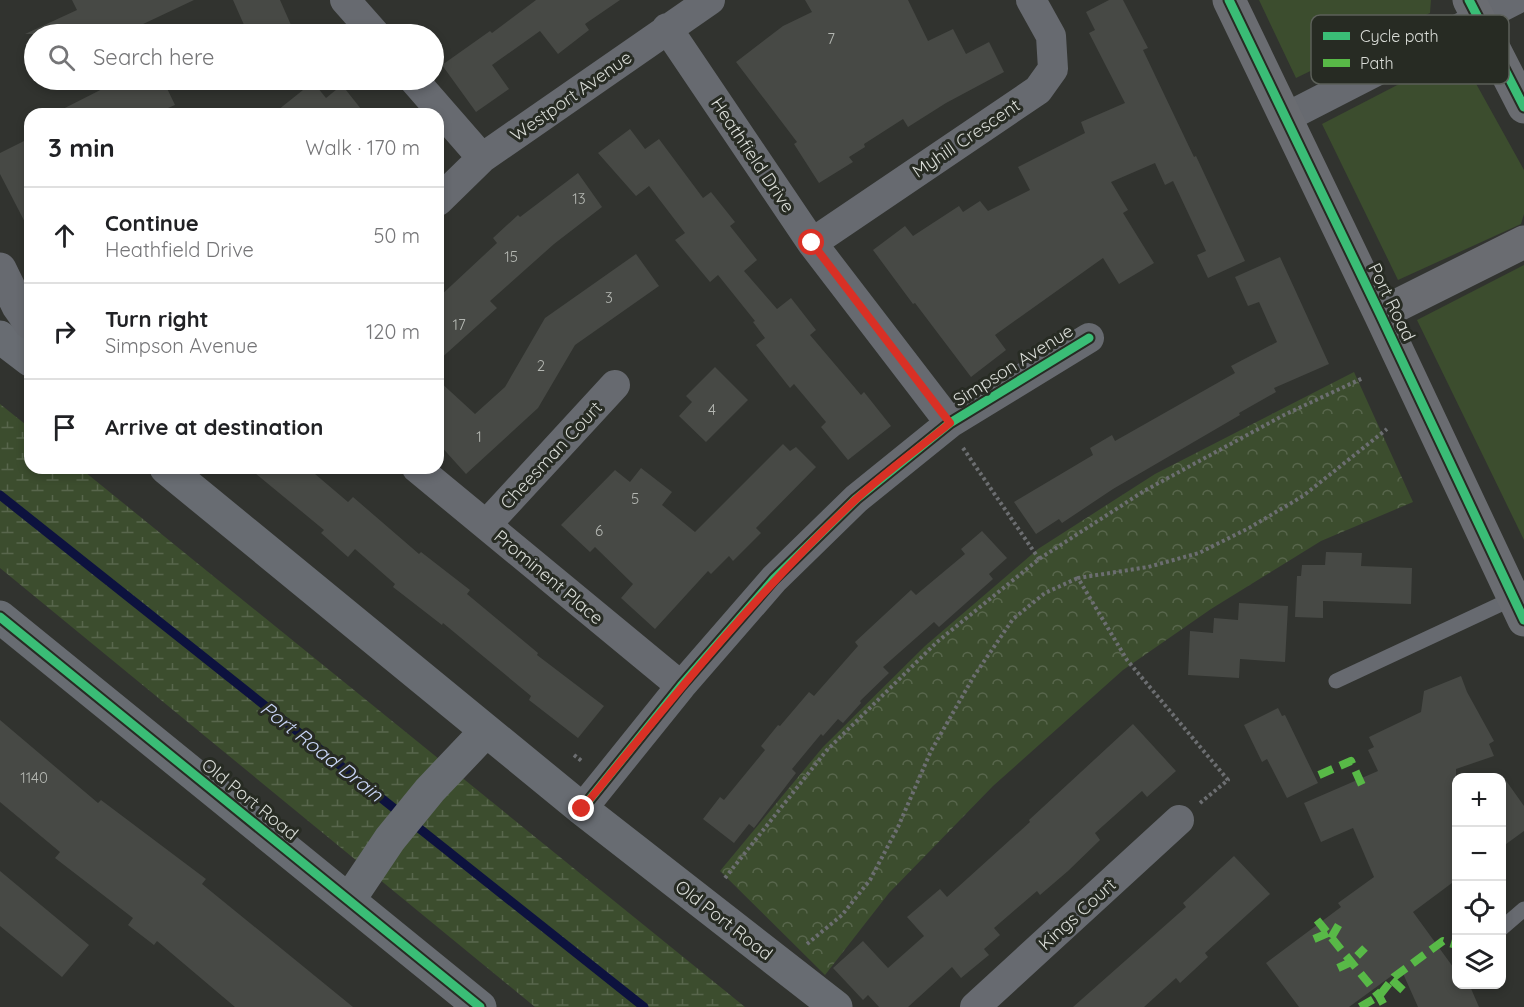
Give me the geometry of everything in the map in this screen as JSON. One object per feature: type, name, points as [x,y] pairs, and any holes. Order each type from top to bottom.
[{"type":"highway","name":"Port Road","points":[[1229,0],[1519,609]]},
{"type":"highway","points":[[1509,78],[1524,107]]},
{"type":"highway","points":[[1380,314],[1524,242]]},
{"type":"main road","points":[[0,269],[24,314]]},
{"type":"main road","points":[[0,337],[24,355]]},
{"type":"main road","name":"Old Port Road","points":[[173,474],[582,809],[836,1007]]},
{"type":"main road","name":"Old Port Road","points":[[0,617],[480,1007]]},
{"type":"main road","points":[[349,900],[390,839],[430,790],[486,731]]},
{"type":"street","points":[[345,0],[366,24]]},
{"type":"street","name":"Westport Avenue","points":[[444,195],[482,158],[710,0]]},
{"type":"street","name":"Myhill Crescent","points":[[812,243],[1038,90],[1053,69],[1051,36],[1031,0]]},
{"type":"street","points":[[1474,10],[1515,0]]},
{"type":"street","name":"Heathfield Drive","points":[[668,28],[812,243],[956,434]]},
{"type":"street","points":[[1284,118],[1344,84]]},
{"type":"street","points":[[423,90],[438,108]]},
{"type":"street","points":[[444,114],[482,158]]},
{"type":"street","name":"Simpson Avenue","points":[[582,809],[681,686],[774,579],[856,499],[956,434],[1089,338]]},
{"type":"street","name":"Cheesman Court","points":[[486,525],[615,385]]},
{"type":"street","name":"Prominent Place","points":[[424,474],[681,686]]},
{"type":"street","name":"Kings Court","points":[[975,1007],[1179,820]]},
{"type":"lane","points":[[1336,681],[1519,609]]},
{"type":"lane","points":[[1506,925],[1524,909]]},
{"type":"path","points":[[725,878],[827,750],[937,642],[1039,559],[1144,491],[1284,415],[1363,378]]},
{"type":"path","points":[[805,946],[842,915],[870,880],[898,827],[931,751],[974,676],[1013,619],[1045,592],[1078,578],[1149,567],[1199,553],[1249,528],[1303,496],[1387,429]]},
{"type":"path","points":[[956,434],[1039,559]]},
{"type":"path","points":[[1078,578],[1127,660],[1228,780],[1179,820]]},
{"type":"green space","points":[[1259,0],[1431,0],[1430,13],[1426,15],[1311,15],[1311,71],[1296,78]]},
{"type":"green space","points":[[1399,84],[1476,84],[1524,170],[1524,214],[1521,224],[1398,280],[1322,124]]},
{"type":"green space","points":[[1524,265],[1524,540],[1417,320]]},
{"type":"green space","points":[[1354,372],[1413,502],[1321,541],[1211,609],[1123,670],[993,786],[889,893],[825,975],[720,871],[823,747],[925,646],[1038,549],[1155,474]]},
{"type":"green space","points":[[0,404],[24,423],[24,474],[87,474],[745,1007],[535,1007],[0,568]]},
{"type":"building","points":[[72,0],[194,0],[143,24],[47,24],[77,10]]},
{"type":"building","points":[[233,0],[280,0],[291,24],[244,24]]},
{"type":"building","points":[[536,0],[620,0],[585,24],[589,30],[558,54],[540,31],[492,65],[509,89],[476,112],[444,68],[444,64],[490,31],[492,33]]},
{"type":"building","points":[[805,0],[908,0],[928,41],[953,29],[966,54],[989,42],[1004,72],[946,103],[908,127],[903,119],[864,144],[865,147],[849,157],[853,162],[819,183],[794,144],[797,142],[736,62],[783,26],[812,12]]},
{"type":"building","points":[[1109,0],[1123,0],[1148,48],[1143,50],[1245,261],[1208,278],[1197,255],[1206,251],[1173,181],[1165,185],[1155,163],[1111,182],[1128,210],[1123,213],[1154,263],[1119,284],[1103,258],[995,335],[1006,350],[971,377],[873,250],[905,226],[913,236],[959,206],[963,212],[980,201],[988,211],[1030,190],[1018,167],[1085,133],[1081,122],[1125,103],[1089,33],[1095,30],[1086,12]]},
{"type":"building","points":[[100,90],[168,90],[175,105],[168,108],[65,108]]},
{"type":"building","points":[[303,90],[320,90],[326,98],[336,90],[346,90],[360,108],[280,108]]},
{"type":"building","points":[[630,129],[645,149],[659,139],[703,198],[711,192],[735,222],[730,226],[757,260],[744,271],[777,309],[791,298],[816,330],[810,335],[861,395],[864,392],[891,426],[848,460],[821,427],[826,422],[794,384],[790,388],[756,345],[765,338],[753,322],[755,321],[718,275],[710,282],[675,240],[685,233],[649,186],[636,196],[598,153]]},
{"type":"building","points":[[24,141],[24,220],[0,174],[0,153]]},
{"type":"building","points":[[578,173],[602,207],[554,244],[490,301],[497,308],[444,356],[444,292],[497,243],[493,238],[518,215],[520,217]]},
{"type":"building","points":[[636,254],[659,286],[575,345],[538,408],[466,474],[444,450],[444,386],[475,414],[505,387],[545,318]]},
{"type":"building","points":[[1280,257],[1329,364],[1274,388],[1276,392],[1239,413],[1240,415],[1113,489],[1062,523],[1059,519],[1036,534],[1014,502],[1093,455],[1090,448],[1112,435],[1115,441],[1235,373],[1231,366],[1277,342],[1259,302],[1248,306],[1235,277]]},
{"type":"building","points":[[715,367],[748,400],[706,442],[679,416],[692,402],[686,396]]},
{"type":"building","points":[[783,444],[790,451],[796,447],[816,467],[756,528],[761,533],[733,561],[729,556],[711,574],[708,571],[655,629],[621,598],[633,584],[595,547],[590,552],[561,525],[615,470],[630,482],[641,468],[672,492],[662,505],[695,532]]},
{"type":"building","points":[[256,474],[315,474],[348,502],[353,497],[419,554],[421,552],[470,590],[467,594],[538,653],[537,655],[604,706],[578,738],[529,700],[531,696],[443,623],[442,625],[393,587],[395,584],[355,549],[348,557],[321,533],[324,530]]},
{"type":"building","points":[[982,531],[1007,558],[989,574],[993,579],[939,627],[934,622],[883,667],[889,673],[860,701],[861,703],[843,723],[838,719],[823,736],[821,734],[792,769],[796,773],[754,828],[749,824],[734,843],[703,819],[720,797],[724,800],[765,750],[761,746],[778,725],[780,726],[809,692],[814,696],[858,646],[855,642],[911,590],[916,595],[965,554],[961,549]]},
{"type":"building","points":[[1326,552],[1362,553],[1361,566],[1412,568],[1411,604],[1323,601],[1323,618],[1295,617],[1297,576],[1301,576],[1302,565],[1325,565]]},
{"type":"building","points":[[1239,603],[1288,606],[1285,662],[1240,659],[1239,678],[1188,675],[1190,631],[1213,633],[1214,618],[1238,620]]},
{"type":"building","points":[[1461,676],[1467,692],[1494,741],[1489,744],[1494,756],[1456,769],[1456,773],[1452,773],[1452,883],[1413,912],[1452,966],[1452,989],[1471,989],[1479,1007],[1418,1007],[1401,969],[1349,1007],[1299,1007],[1266,963],[1341,907],[1338,903],[1374,877],[1353,828],[1321,842],[1304,803],[1378,771],[1368,750],[1374,747],[1369,737],[1421,712],[1424,691]]},
{"type":"building","points":[[1278,708],[1282,716],[1285,715],[1318,783],[1287,798],[1267,759],[1262,762],[1244,725]]},
{"type":"building","points":[[0,720],[98,803],[101,800],[206,879],[202,884],[353,1007],[235,1007],[157,941],[154,945],[128,925],[133,918],[55,858],[60,852],[0,802]]},
{"type":"building","points":[[1133,724],[1176,771],[1147,797],[1142,791],[1095,833],[1100,840],[1068,871],[1040,895],[1037,891],[994,928],[1000,935],[984,949],[989,955],[961,978],[952,967],[908,1007],[879,1007],[868,995],[863,1000],[833,968],[863,941],[888,968],[924,936],[907,917],[940,889],[947,897]]},
{"type":"building","points":[[1506,781],[1524,806],[1524,831],[1506,844]]},
{"type":"building","points":[[1234,856],[1270,894],[1205,953],[1208,957],[1180,983],[1176,978],[1144,1007],[1073,1007],[1186,907],[1183,903]]},
{"type":"building","points":[[0,871],[89,945],[62,977],[0,926]]},
{"type":"waterway","name":"Port Road Drain","points":[[0,495],[644,1007]]},
{"type":"marked path","points":[[1319,775],[1351,761],[1365,792]]},
{"type":"marked path","points":[[1331,938],[1342,919]]},
{"type":"marked path","points":[[1317,920],[1379,996],[1385,1007]]},
{"type":"marked path","points":[[1314,939],[1328,933]]},
{"type":"marked path","points":[[1360,1007],[1379,996],[1394,977],[1443,941],[1452,944]]},
{"type":"marked path","points":[[1338,968],[1351,962],[1365,948]]},
{"type":"marked path","points":[[1392,980],[1408,995]]},
{"type":"cycle path","points":[[1229,0],[1524,620]]},
{"type":"cycle path","points":[[1469,0],[1477,15]]},
{"type":"cycle path","points":[[1509,78],[1524,107]]},
{"type":"cycle path","points":[[582,809],[681,686],[774,579],[856,499],[950,423],[1089,338]]},
{"type":"cycle path","points":[[0,617],[480,1007]]},
{"type":"route","points":[[582,809],[681,686],[774,579],[856,499],[950,423],[812,243]]}]
